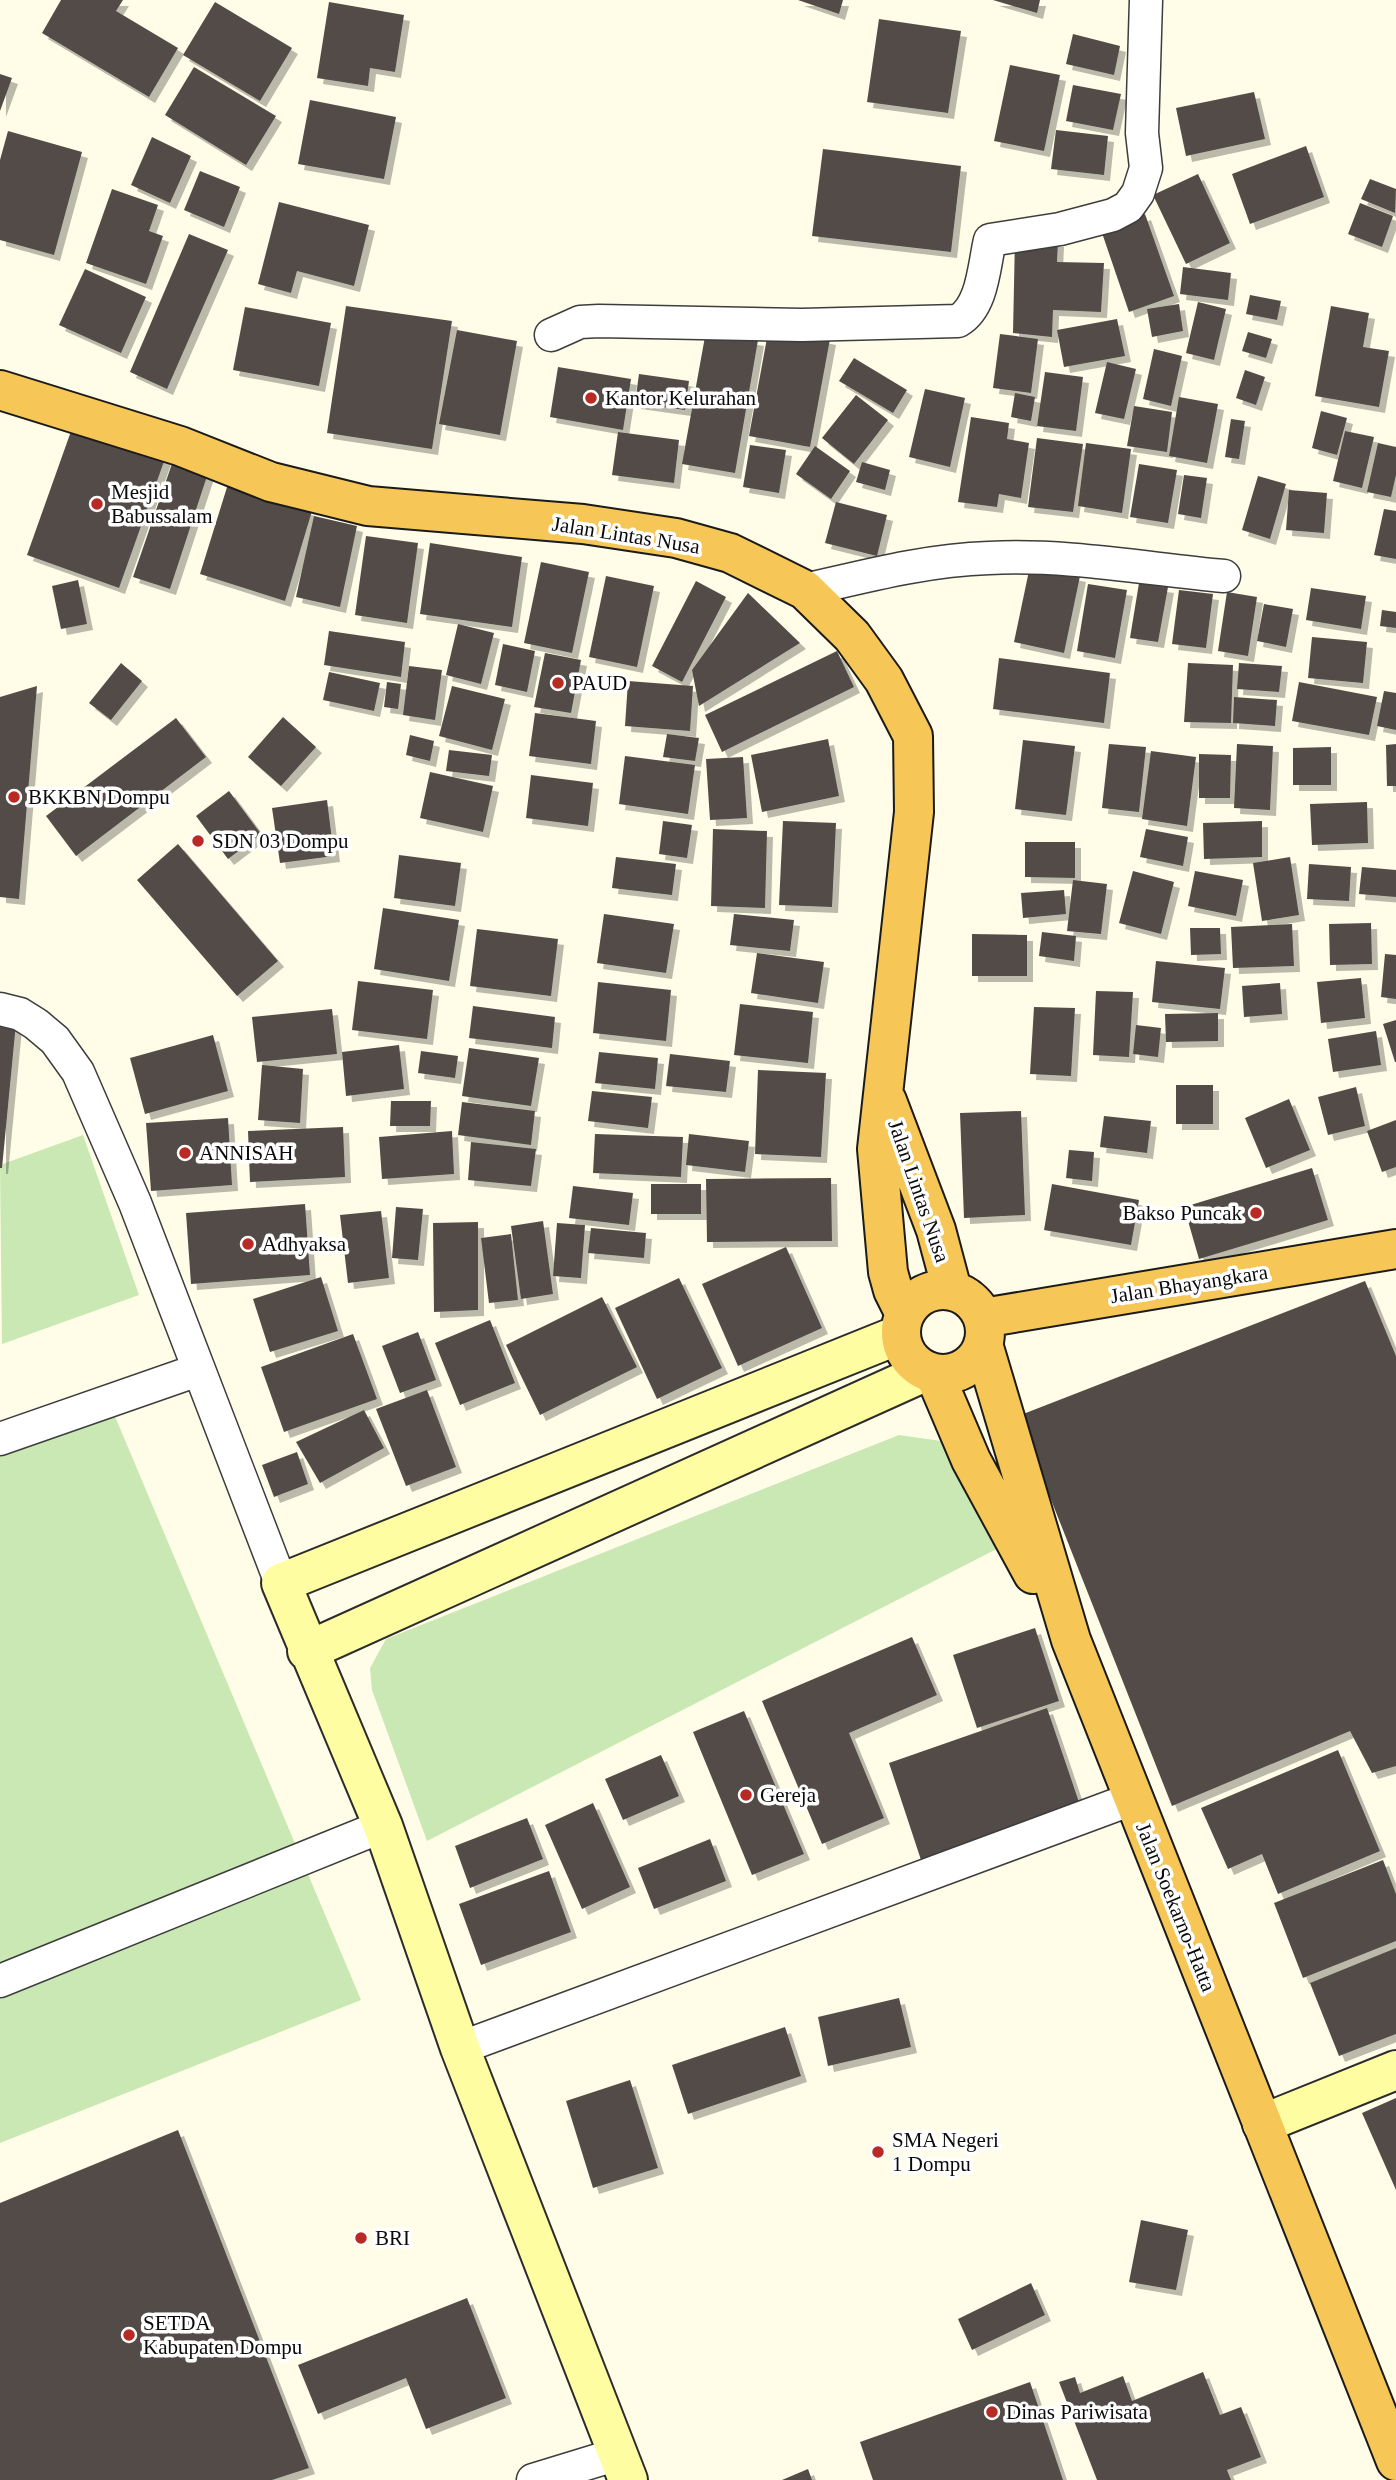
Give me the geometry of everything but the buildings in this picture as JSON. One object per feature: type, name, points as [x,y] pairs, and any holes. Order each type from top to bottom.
[{"type":"highway","name":"Jalan Lintas Nusa","points":[[0,390],[180,446],[271,482],[368,506],[583,524],[676,538],[730,553],[804,590],[852,636],[884,680],[913,736],[914,812],[877,1149],[884,1245],[892,1290],[903,1324]]},
{"type":"highway","name":"Jalan Lintas Nusa","points":[[884,1093],[936,1230],[952,1290]]},
{"type":"highway","name":"Jalan Bhayangkara","points":[[983,1331],[1396,1249]]},
{"type":"highway","points":[[930,1372],[958,1371],[969,1365],[983,1331],[971,1300],[952,1290],[933,1290],[916,1299],[903,1324],[909,1356],[930,1372],[971,1460],[1071,1640]]},
{"type":"highway","name":"Jalan Soekarno-Hatta","points":[[983,1331],[1071,1640],[1396,2461]]},
{"type":"main road","points":[[623,2467],[460,2048],[383,1826],[307,1651],[281,1583],[903,1324]]},
{"type":"main road","points":[[307,1651],[930,1372]]},
{"type":"main road","points":[[1262,2124],[1396,2070]]},
{"type":"street","points":[[551,335],[580,323],[599,321],[802,325],[958,321],[967,316],[979,289],[990,240],[1060,229],[1113,215],[1128,206],[1138,193],[1146,169],[1142,133],[1146,0]]},
{"type":"street","points":[[804,590],[925,563],[989,558],[1044,558],[1224,576]]},
{"type":"street","points":[[0,1009],[20,1014],[36,1024],[55,1040],[78,1072],[135,1203],[281,1583]]},
{"type":"street","points":[[0,1439],[198,1370]]},
{"type":"street","points":[[460,2048],[1132,1798]]},
{"type":"street","points":[[0,1981],[383,1826]]},
{"type":"street","points":[[533,2480],[623,2467]]},
{"type":"green space","points":[[83,1135],[139,1295],[2,1344],[0,1165]]},
{"type":"green space","points":[[111,1407],[361,2000],[0,2143],[0,1452]]},
{"type":"green space","points":[[899,1435],[955,1443],[1020,1537],[427,1841],[372,1690],[370,1668],[386,1639]]},
{"type":"place","name":"Kantor Kelurahan","points":[[591,398]]},
{"type":"place","name":"Mesjid Babussalam","points":[[97,504]]},
{"type":"place","name":"PAUD","points":[[558,683]]},
{"type":"place","name":"BKKBN Dompu","points":[[14,797]]},
{"type":"place","name":"SDN 03 Dompu","points":[[198,841]]},
{"type":"place","name":"ANNISAH","points":[[185,1153]]},
{"type":"place","name":"Bakso Puncak","points":[[1256,1213]]},
{"type":"place","name":"Adhyaksa","points":[[248,1244]]},
{"type":"place","name":"Gereja","points":[[746,1795]]},
{"type":"place","name":"SMA Negeri 1 Dompu","points":[[878,2152]]},
{"type":"place","name":"BRI","points":[[361,2238]]},
{"type":"place","name":"SETDA Kabupaten Dompu","points":[[129,2335]]},
{"type":"place","name":"Dinas Pariwisata","points":[[992,2412]]}]
